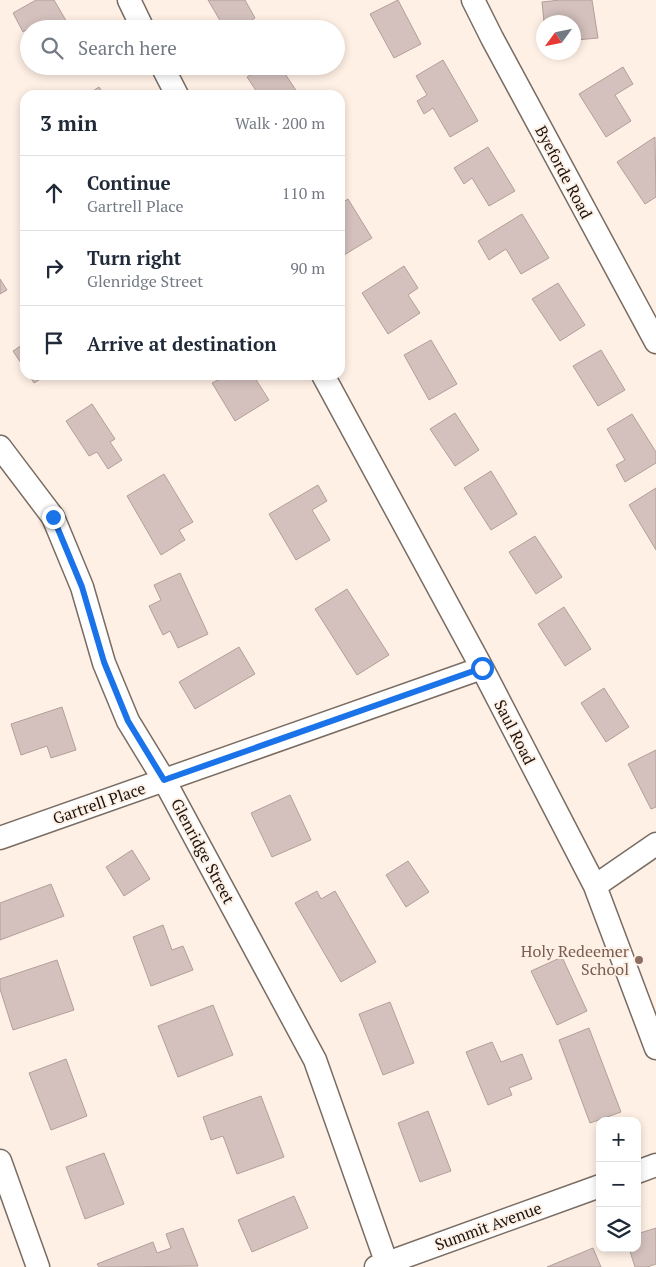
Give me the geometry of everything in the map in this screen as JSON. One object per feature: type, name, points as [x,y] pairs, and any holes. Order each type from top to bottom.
[{"type":"street","points":[[129,0],[139,20]]},
{"type":"street","name":"Byeforde Road","points":[[473,0],[656,342]]},
{"type":"street","points":[[167,75],[174,90]]},
{"type":"street","name":"Saul Road","points":[[326,380],[482,668],[595,886],[655,1044]]},
{"type":"street","name":"Glenridge Street","points":[[0,447],[53,517],[82,587],[104,662],[128,721],[164,780],[315,1060],[383,1266]]},
{"type":"street","name":"Gartrell Place","points":[[0,838],[482,668]]},
{"type":"street","points":[[595,886],[656,844]]},
{"type":"street","points":[[0,1161],[38,1267]]},
{"type":"street","points":[[641,1171],[656,1165]]},
{"type":"street","name":"Summit Avenue","points":[[383,1266],[596,1187]]},
{"type":"building","points":[[36,0],[54,0],[66,20],[20,20],[20,26],[13,13]]},
{"type":"building","points":[[208,0],[245,0],[255,18],[252,20],[220,20]]},
{"type":"building","points":[[398,0],[421,44],[394,58],[370,14]]},
{"type":"building","points":[[592,0],[598,38],[581,40],[581,15],[543,15],[542,2]]},
{"type":"building","points":[[443,60],[478,121],[450,137],[433,108],[424,114],[417,101],[427,95],[416,76]]},
{"type":"building","points":[[623,67],[633,84],[615,95],[631,121],[606,137],[579,94]]},
{"type":"building","points":[[250,75],[286,75],[296,90],[256,90],[247,77]]},
{"type":"building","points":[[655,137],[656,197],[645,204],[617,162]]},
{"type":"building","points":[[488,147],[515,191],[489,206],[472,178],[464,184],[454,168]]},
{"type":"building","points":[[348,199],[372,238],[345,254],[345,201]]},
{"type":"building","points":[[522,214],[549,258],[521,274],[506,249],[489,260],[478,241]]},
{"type":"building","points":[[404,266],[418,288],[408,295],[420,313],[388,334],[362,293]]},
{"type":"building","points":[[0,279],[7,290],[0,294]]},
{"type":"building","points":[[558,283],[585,325],[560,341],[532,299]]},
{"type":"building","points":[[431,340],[457,384],[429,400],[404,355]]},
{"type":"building","points":[[20,346],[20,362],[13,351]]},
{"type":"building","points":[[601,350],[625,390],[598,406],[573,366]]},
{"type":"building","points":[[218,380],[256,380],[269,400],[235,421],[212,383]]},
{"type":"building","points":[[92,404],[115,439],[110,442],[122,460],[108,469],[97,452],[89,456],[66,421]]},
{"type":"building","points":[[455,413],[479,450],[455,466],[430,429]]},
{"type":"building","points":[[632,414],[656,452],[656,463],[625,482],[616,465],[625,460],[607,429]]},
{"type":"building","points":[[491,471],[517,514],[491,530],[464,488]]},
{"type":"building","points":[[164,474],[193,522],[179,530],[185,540],[161,555],[127,496]]},
{"type":"building","points":[[318,485],[327,501],[312,510],[330,540],[296,560],[269,514]]},
{"type":"building","points":[[656,488],[656,550],[629,505]]},
{"type":"building","points":[[535,536],[562,577],[536,594],[509,552]]},
{"type":"building","points":[[180,573],[208,634],[178,648],[170,631],[163,635],[149,606],[161,600],[154,585]]},
{"type":"building","points":[[347,589],[389,655],[357,675],[315,609]]},
{"type":"building","points":[[564,607],[591,649],[565,666],[538,624]]},
{"type":"building","points":[[239,647],[255,674],[195,709],[179,682]]},
{"type":"building","points":[[604,688],[629,727],[606,742],[581,703]]},
{"type":"building","points":[[62,707],[76,750],[51,758],[47,746],[21,755],[11,724]]},
{"type":"building","points":[[656,750],[656,807],[651,809],[628,764]]},
{"type":"building","points":[[290,795],[311,840],[272,857],[251,813]]},
{"type":"building","points":[[132,850],[150,879],[124,896],[106,867]]},
{"type":"building","points":[[408,861],[429,892],[406,907],[386,875]]},
{"type":"building","points":[[51,884],[64,916],[0,940],[0,903]]},
{"type":"building","points":[[317,891],[321,899],[335,891],[376,962],[341,982],[295,903]]},
{"type":"building","points":[[163,925],[172,950],[183,946],[193,970],[151,986],[133,937]]},
{"type":"building","points":[[562,957],[587,1011],[557,1025],[531,971]]},
{"type":"building","points":[[57,960],[74,1010],[13,1030],[0,989],[0,979]]},
{"type":"building","points":[[390,1002],[414,1063],[383,1075],[359,1014]]},
{"type":"building","points":[[213,1005],[233,1055],[178,1077],[158,1026]]},
{"type":"building","points":[[589,1028],[621,1112],[607,1117],[596,1117],[596,1121],[590,1123],[559,1040]]},
{"type":"building","points":[[492,1042],[501,1062],[522,1054],[532,1079],[509,1088],[512,1095],[488,1105],[466,1052]]},
{"type":"building","points":[[66,1059],[87,1116],[51,1130],[29,1073]]},
{"type":"building","points":[[261,1096],[284,1157],[237,1174],[223,1136],[211,1140],[203,1117]]},
{"type":"building","points":[[428,1111],[451,1171],[420,1182],[398,1123]]},
{"type":"building","points":[[104,1153],[124,1204],[85,1219],[66,1167]]},
{"type":"building","points":[[294,1196],[308,1228],[252,1252],[238,1220]]},
{"type":"building","points":[[183,1228],[198,1266],[99,1267],[97,1264],[153,1242],[157,1253],[171,1248],[166,1234]]},
{"type":"building","points":[[656,1228],[656,1264],[647,1267],[635,1267],[630,1252],[641,1252],[641,1233]]},
{"type":"building","points":[[593,1248],[601,1267],[547,1267]]},
{"type":"place","name":"Holy Redeemer School","points":[[639,960]]},
{"type":"route","points":[[53,517],[82,587],[104,662],[128,721],[164,780],[482,668]]}]
